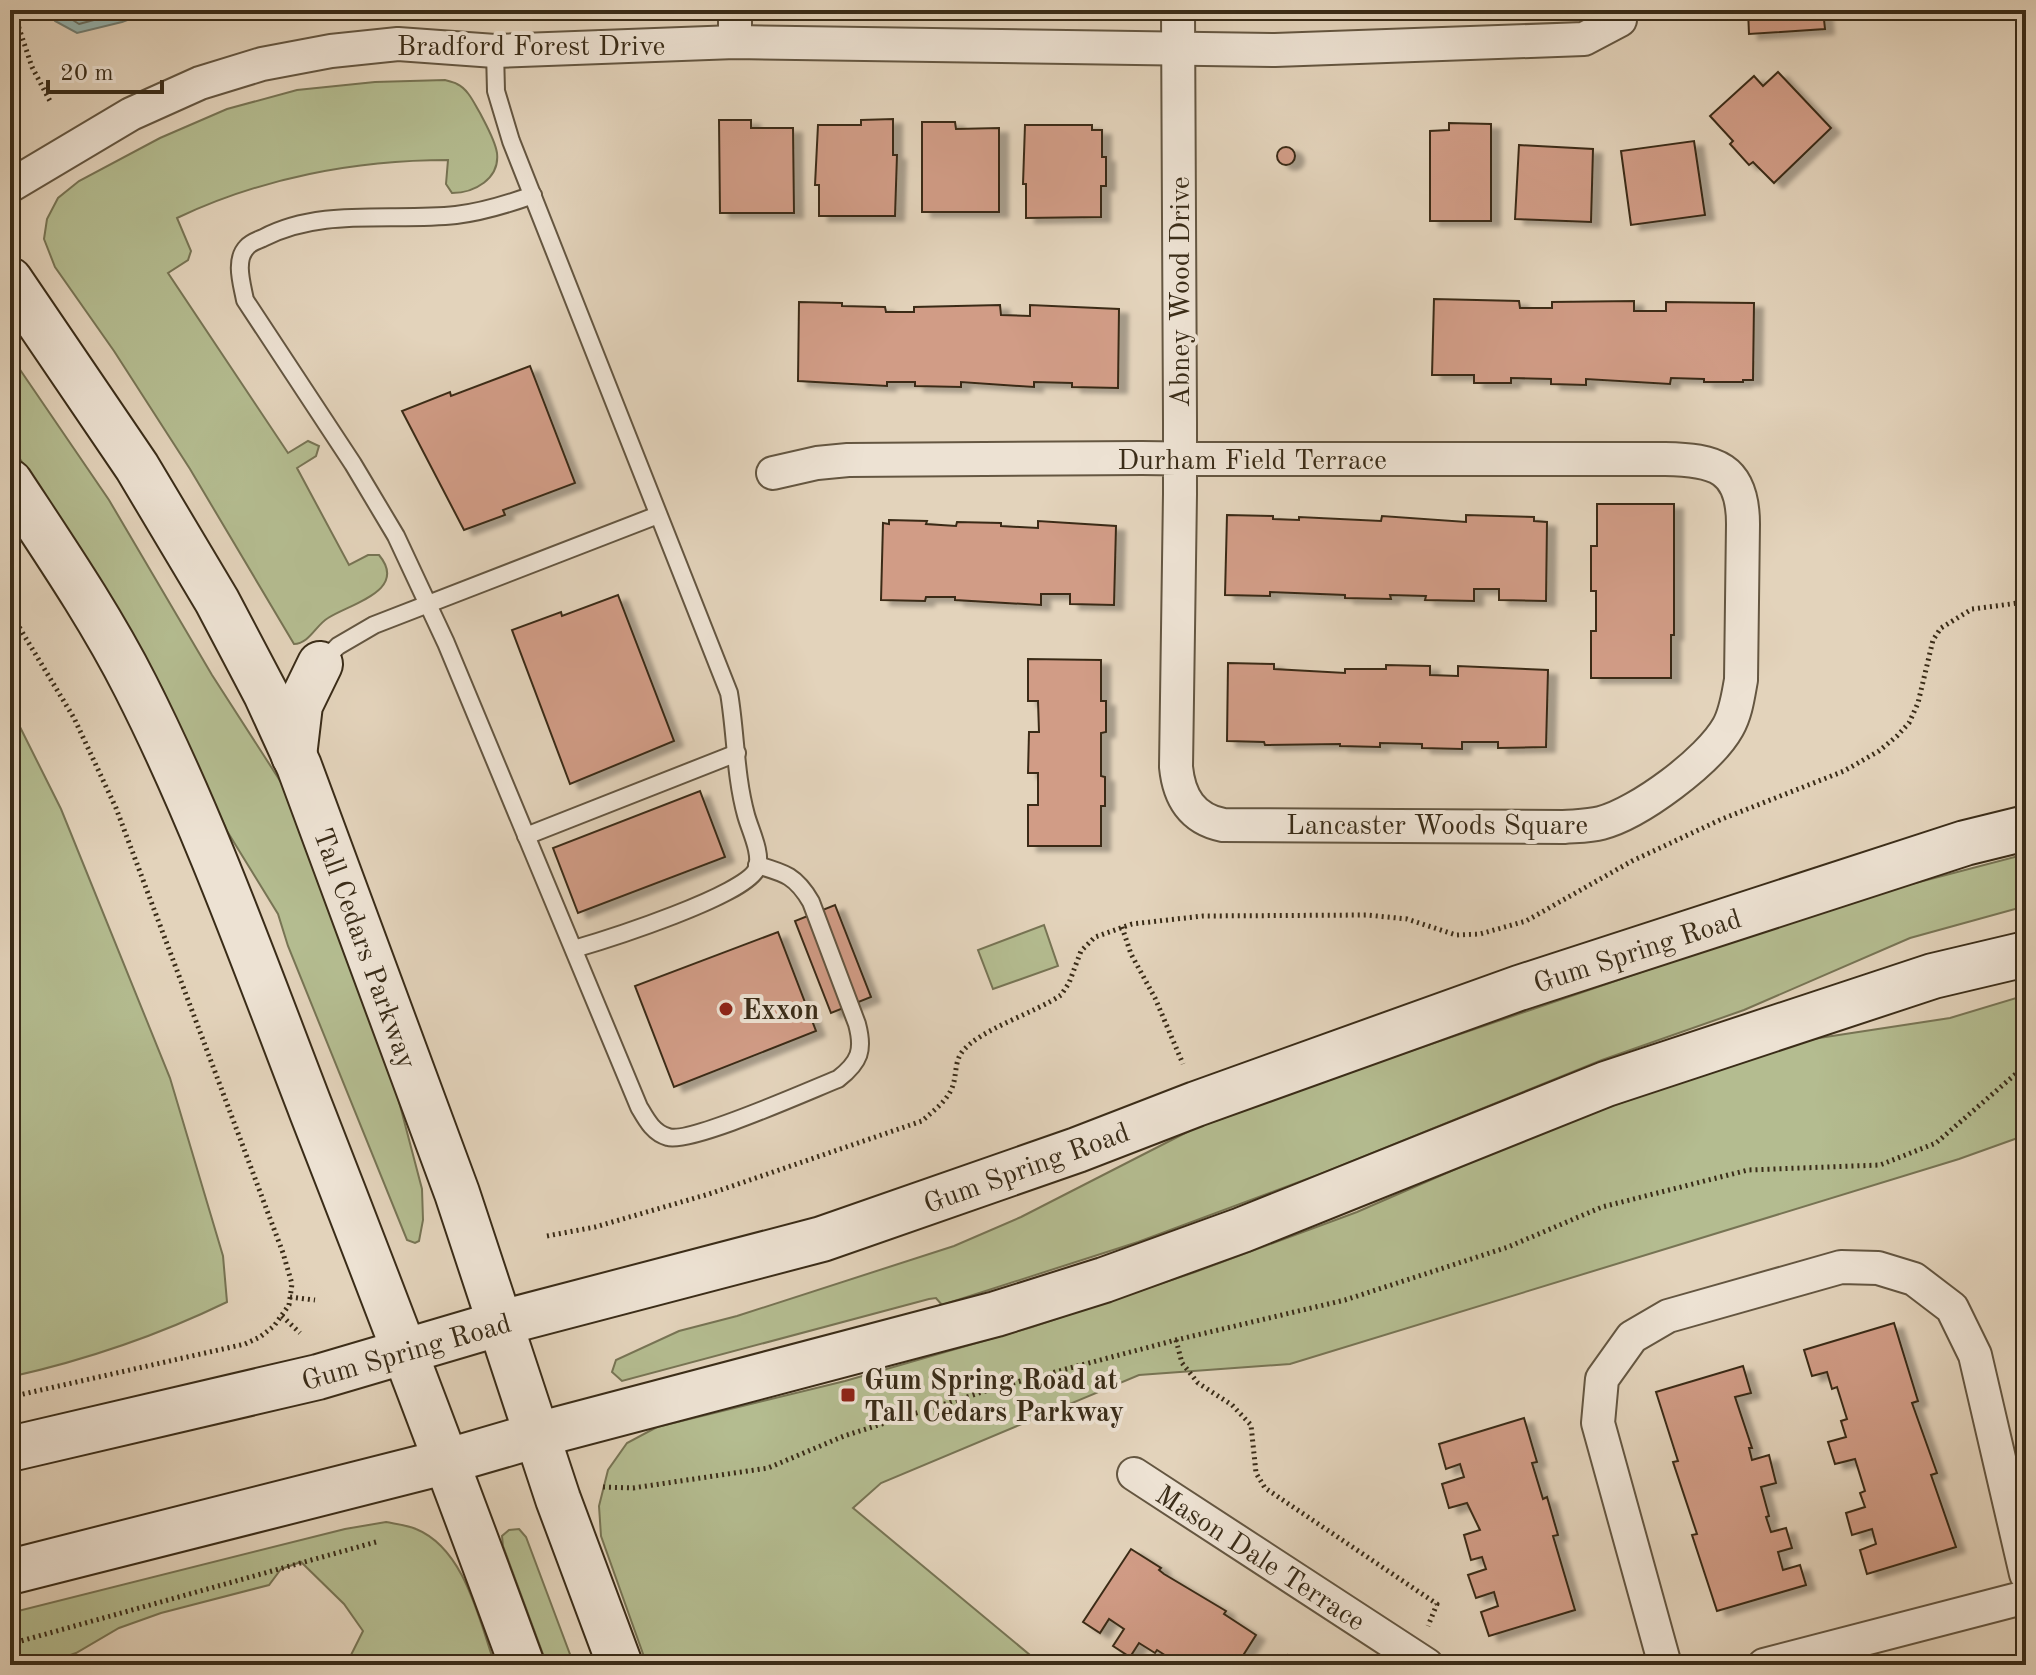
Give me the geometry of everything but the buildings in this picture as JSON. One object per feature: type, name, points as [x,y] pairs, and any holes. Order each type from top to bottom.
[{"type":"main road","name":"Tall Cedars Parkway","points":[[10,280],[137,467],[201,574],[266,694],[294,756],[457,1193],[537,1435],[620,1665]]},
{"type":"main road","points":[[10,482],[77,584],[134,684],[171,758],[448,1461],[522,1665]]},
{"type":"main road","points":[[294,756],[300,705],[320,664]]},
{"type":"main road","name":"Gum Spring Road","points":[[10,1449],[318,1377],[501,1323],[822,1239],[1077,1150],[1519,988],[1965,843],[2026,828]]},
{"type":"main road","points":[[10,1572],[448,1461],[996,1314],[1104,1280],[1242,1230],[1606,1084],[1933,976],[2026,954]]},
{"type":"street","points":[[735,10],[735,42]]},
{"type":"street","name":"Abney Wood Drive","points":[[1178,10],[1176,767],[1184,800],[1192,810]]},
{"type":"street","name":"Bradford Forest Drive","points":[[10,186],[131,114],[200,83],[262,64],[331,51],[398,44],[495,51],[735,42],[1275,50],[1584,39],[1620,20]]},
{"type":"street","name":"Durham Field Terrace","points":[[773,473],[848,460],[1179,458],[1698,460],[1729,474]]},
{"type":"street","name":"Lancaster Woods Square","points":[[1192,810],[1205,819],[1223,825],[1564,827],[1602,823],[1641,804],[1690,771],[1728,727],[1737,703],[1741,680],[1743,504],[1729,474]]},
{"type":"street","points":[[1665,1665],[1598,1423],[1602,1379],[1632,1337],[1668,1316],[1841,1267],[1878,1268],[1914,1279],[1952,1308],[1975,1355],[2026,1574]]},
{"type":"street","name":"Mason Dale Terrace","points":[[1134,1474],[1426,1650]]},
{"type":"street","points":[[1764,1665],[2026,1597]]},
{"type":"lane","points":[[495,51],[496,91],[511,141],[729,693],[738,784],[758,854],[757,870],[744,884],[715,899],[574,949]]},
{"type":"lane","points":[[533,195],[485,210],[455,215],[333,219],[293,226],[267,235],[247,246],[240,261],[245,300],[353,464],[396,536],[429,605],[639,1107],[657,1132],[671,1138],[686,1137],[838,1079],[850,1070],[859,1054],[862,1044],[857,1024],[811,902],[803,888],[786,873],[757,865]]},
{"type":"lane","points":[[320,664],[338,646],[374,625],[658,515]]},
{"type":"lane","points":[[526,836],[737,753]]},
{"type":"path","points":[[13,10],[32,67],[51,103]]},
{"type":"path","points":[[10,612],[74,718],[116,808],[292,1284],[289,1305],[260,1337],[232,1348],[10,1397]]},
{"type":"path","points":[[1122,927],[1131,954],[1155,998],[1182,1062]]},
{"type":"path","points":[[547,1236],[595,1227],[709,1194],[922,1121],[942,1103],[952,1087],[957,1061],[964,1050],[978,1039]]},
{"type":"path","points":[[603,1487],[633,1488],[768,1468],[844,1436],[998,1387],[1345,1300],[1508,1247],[1602,1207],[1748,1170],[1880,1165],[1936,1143],[2026,1065]]},
{"type":"path","points":[[290,1297],[315,1300]]},
{"type":"path","points":[[282,1316],[300,1333]]},
{"type":"path","points":[[1176,1340],[1182,1363],[1198,1383],[1232,1405],[1251,1425],[1256,1473],[1265,1488],[1437,1604],[1426,1650]]},
{"type":"path","points":[[10,1644],[376,1542]]},
{"type":"green space","points":[[445,80],[456,83],[468,93],[496,148],[494,170],[477,187],[452,193],[446,184],[448,160],[379,163],[275,182],[177,218],[191,251],[188,260],[168,273],[288,453],[308,441],[319,446],[316,456],[297,468],[349,565],[368,555],[379,555],[386,567],[387,578],[373,595],[328,618],[308,638],[294,644],[190,469],[55,267],[44,239],[47,219],[58,198],[79,181],[160,138],[227,109],[297,90],[375,82]]},
{"type":"green space","points":[[10,355],[109,500],[212,675],[286,790],[397,1094],[422,1189],[423,1220],[419,1241],[415,1243],[407,1240],[288,946],[278,914],[227,831],[162,688],[99,578],[10,444]]},
{"type":"green space","points":[[10,707],[61,809],[170,1078],[223,1256],[227,1302],[121,1346],[10,1377]]},
{"type":"green space","points":[[2026,854],[2026,906],[1910,938],[1744,1010],[1602,1060],[1323,1173],[1138,1242],[942,1305],[936,1298],[929,1299],[622,1381],[612,1372],[616,1360],[679,1331],[737,1316],[954,1246],[1021,1217],[1193,1129],[1390,1058],[1858,898]]},
{"type":"green space","points":[[1044,925],[1058,966],[993,989],[978,950]]},
{"type":"green space","points":[[2026,995],[2026,1135],[1959,1159],[1290,1364],[1139,1375],[881,1483],[853,1508],[1042,1665],[647,1665],[601,1536],[599,1506],[608,1470],[627,1443],[657,1427],[845,1381],[1032,1327],[1195,1272],[1357,1212],[1543,1131],[1772,1048],[1950,1018]]},
{"type":"green space","points":[[386,1522],[416,1529],[447,1552],[468,1588],[495,1665],[346,1665],[363,1631],[344,1604],[301,1562],[281,1569],[269,1585],[161,1613],[119,1628],[76,1653],[43,1665],[10,1665],[10,1613],[345,1529]]},
{"type":"green space","points":[[519,1529],[526,1537],[574,1665],[547,1665],[503,1546],[502,1536],[509,1530]]},
{"type":"water","points":[[48,10],[154,10],[77,33],[55,21]]},
{"type":"place","name":"Exxon","points":[[726,1009]]},
{"type":"place","name":"Gum Spring Road at Tall Cedars Parkway","points":[[848,1395]]}]
